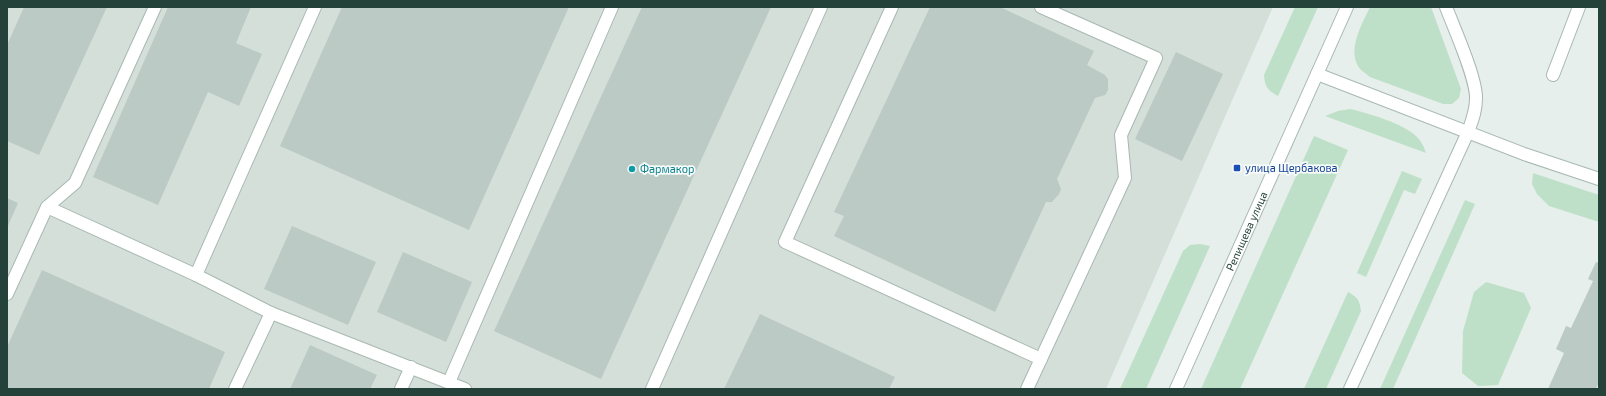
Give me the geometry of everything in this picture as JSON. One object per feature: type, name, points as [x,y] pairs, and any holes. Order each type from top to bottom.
[{"type":"street","points":[[7,294],[47,207],[75,182],[155,7]]},
{"type":"street","points":[[196,276],[315,7]]},
{"type":"street","points":[[449,382],[612,7]]},
{"type":"street","points":[[652,389],[821,7]]},
{"type":"street","points":[[892,7],[785,242],[1041,359]]},
{"type":"street","points":[[1027,389],[1125,178],[1122,135],[1156,58],[1041,7]]},
{"type":"street","name":"Репищева улица","points":[[1176,389],[1347,7]]},
{"type":"street","points":[[1350,389],[1468,132],[1474,114],[1476,98],[1473,79],[1446,7]]},
{"type":"street","points":[[1553,75],[1579,7]]},
{"type":"street","points":[[1317,74],[1524,154],[1599,179]]},
{"type":"street","points":[[47,207],[196,276],[271,313],[465,389]]},
{"type":"street","points":[[235,389],[271,313]]},
{"type":"street","points":[[401,389],[411,367]]},
{"type":"shaded area","points":[[7,7],[1273,7],[1106,389],[7,389]]},
{"type":"green space","points":[[1295,7],[1318,7],[1278,96],[1268,88],[1265,83],[1264,75]]},
{"type":"green space","points":[[1370,7],[1431,7],[1461,89],[1459,98],[1452,104],[1443,104],[1370,77],[1360,69],[1356,62],[1355,46],[1360,29]]},
{"type":"green space","points":[[1350,109],[1395,123],[1411,132],[1419,139],[1426,153],[1325,116],[1338,111]]},
{"type":"green space","points":[[1314,136],[1348,150],[1240,389],[1201,389]]},
{"type":"green space","points":[[1402,171],[1422,179],[1415,194],[1404,190],[1366,277],[1357,273]]},
{"type":"green space","points":[[1533,173],[1599,195],[1599,222],[1549,206],[1537,194],[1532,184]]},
{"type":"green space","points":[[1465,200],[1475,204],[1393,389],[1380,389]]},
{"type":"green space","points":[[1200,244],[1210,246],[1146,389],[1120,389],[1183,251],[1190,245]]},
{"type":"green space","points":[[1486,282],[1524,293],[1531,308],[1498,385],[1478,386],[1462,373],[1463,331],[1474,292]]},
{"type":"green space","points":[[1348,292],[1358,299],[1361,311],[1326,389],[1304,389]]},
{"type":"building","points":[[24,7],[107,7],[39,155],[7,141],[7,45]]},
{"type":"building","points":[[168,7],[251,7],[236,43],[262,54],[239,106],[208,92],[158,205],[93,177]]},
{"type":"building","points":[[342,7],[569,7],[469,230],[280,146]]},
{"type":"building","name":"Фармакор","points":[[642,7],[771,7],[601,379],[494,331]]},
{"type":"building","points":[[930,7],[1000,7],[1094,51],[1087,65],[1105,75],[1108,79],[1108,90],[1105,95],[1095,98],[1057,179],[1061,189],[1059,194],[1052,202],[1046,202],[995,312],[834,236],[844,216],[834,212]]},
{"type":"building","points":[[1176,52],[1223,74],[1182,161],[1135,139]]},
{"type":"building","points":[[7,198],[18,203],[7,228]]},
{"type":"building","points":[[292,226],[376,262],[348,325],[264,289]]},
{"type":"building","points":[[403,252],[472,282],[446,342],[377,312]]},
{"type":"building","points":[[1596,262],[1599,263],[1599,382],[1596,389],[1548,389],[1564,353],[1556,349],[1566,326],[1571,328],[1593,281],[1588,279]]},
{"type":"building","points":[[42,270],[225,352],[209,389],[7,389],[7,347]]},
{"type":"building","points":[[760,314],[895,377],[889,389],[724,389]]},
{"type":"building","points":[[310,345],[377,375],[370,389],[290,389]]},
{"type":"place","name":"улица Щербакова","points":[[1237,168]]},
{"type":"place","name":"Фармакор","points":[[632,169]]}]
